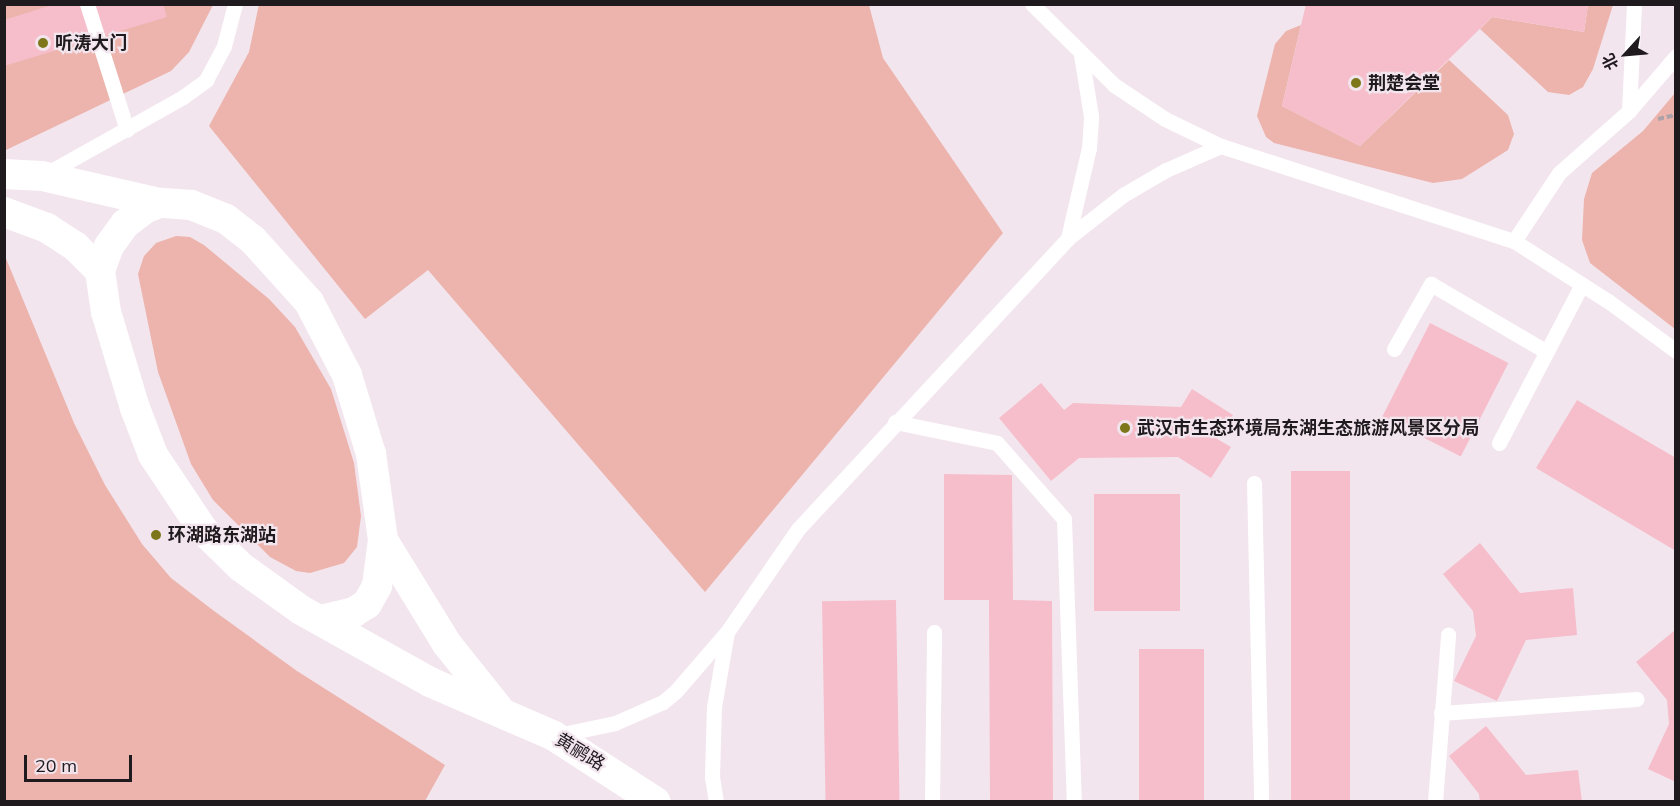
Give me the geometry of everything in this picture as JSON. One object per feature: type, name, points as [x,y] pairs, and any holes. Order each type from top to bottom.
[{"type":"street","points":[[4,174],[42,176],[160,203],[192,205],[226,219],[260,247],[309,302],[333,346],[359,411],[378,492],[383,540],[377,586],[367,604],[354,612],[320,620]]},
{"type":"street","points":[[4,212],[47,228],[75,246],[100,271],[115,235],[135,215],[160,203]]},
{"type":"street","name":"黄鹂路","points":[[100,271],[106,312],[124,374],[153,455],[169,483],[221,549],[320,620],[430,682],[498,709],[554,735],[656,801]]},
{"type":"street","points":[[383,540],[447,644],[498,709]]},
{"type":"lane","points":[[87,4],[127,130]]},
{"type":"lane","points":[[42,176],[127,130],[206,80],[224,46],[235,4]]},
{"type":"lane","points":[[1032,4],[1082,54],[1141,105],[1221,146],[1514,242],[1582,284],[1676,351]]},
{"type":"lane","points":[[1629,111],[1634,4]]},
{"type":"lane","points":[[1068,238],[1089,148],[1091,116],[1082,54]]},
{"type":"lane","points":[[1514,242],[1559,173],[1629,111],[1676,56]]},
{"type":"lane","points":[[554,735],[615,723],[663,702],[727,632],[798,529],[1068,238],[1123,195],[1166,170],[1221,146]]},
{"type":"lane","points":[[1394,349],[1431,284],[1547,352]]},
{"type":"lane","points":[[1499,443],[1582,284]]},
{"type":"lane","points":[[895,422],[997,442],[1064,519],[1074,801]]},
{"type":"lane","points":[[1254,483],[1261,801]]},
{"type":"lane","points":[[716,801],[712,777],[714,707],[727,632]]},
{"type":"lane","points":[[932,801],[934,632]]},
{"type":"lane","points":[[1435,801],[1448,635]]},
{"type":"lane","points":[[1441,713],[1637,699]]},
{"type":"shaded area","points":[[259,4],[869,5],[883,58],[1003,233],[705,592],[428,270],[365,319],[209,126],[249,52]]},
{"type":"shaded area","points":[[5,5],[213,5],[189,52],[171,71],[6,150],[5,158]]},
{"type":"shaded area","points":[[1588,5],[1613,5],[1593,69],[1583,87],[1569,95],[1548,92],[1480,29],[1492,17],[1584,32]]},
{"type":"shaded area","points":[[1301,25],[1282,106],[1360,146],[1449,60],[1508,115],[1514,134],[1508,150],[1462,179],[1433,183],[1274,143],[1266,137],[1257,116],[1275,44],[1286,31]]},
{"type":"shaded area","points":[[1675,93],[1675,329],[1590,263],[1582,240],[1584,199],[1592,173],[1643,131]]},
{"type":"shaded area","points":[[176,236],[190,237],[204,245],[269,299],[295,327],[331,389],[354,463],[361,516],[357,547],[344,563],[310,573],[296,571],[270,557],[213,500],[191,464],[158,372],[138,274],[144,256],[156,243]]},
{"type":"shaded area","points":[[5,256],[74,423],[105,485],[142,544],[171,578],[214,611],[297,671],[445,765],[425,801],[5,801]]},
{"type":"building","name":"听涛大门","points":[[55,4],[163,4],[167,17],[4,66],[4,20]]},
{"type":"building","name":"荆楚会堂","points":[[1306,4],[1588,4],[1584,32],[1492,17],[1360,146],[1282,106]]},
{"type":"building","points":[[1430,323],[1508,363],[1461,457],[1382,417]]},
{"type":"building","points":[[1041,383],[1064,410],[1073,403],[1181,407],[1192,389],[1233,415],[1217,439],[1231,447],[1211,478],[1178,457],[1079,458],[1051,481],[999,418]]},
{"type":"building","points":[[1577,400],[1676,458],[1676,551],[1536,468]]},
{"type":"building","points":[[1291,471],[1350,471],[1350,802],[1291,802]]},
{"type":"building","points":[[944,474],[1012,475],[1013,600],[1052,601],[1053,802],[990,802],[989,600],[944,600]]},
{"type":"building","points":[[1094,494],[1180,494],[1180,611],[1094,611]]},
{"type":"building","points":[[1480,543],[1520,593],[1573,588],[1577,635],[1526,640],[1497,701],[1454,681],[1476,636],[1473,611],[1443,574]]},
{"type":"building","points":[[896,600],[900,802],[826,802],[822,601]]},
{"type":"building","points":[[1674,631],[1676,633],[1676,782],[1648,769],[1669,724],[1667,700],[1636,662]]},
{"type":"building","points":[[1139,649],[1204,649],[1204,802],[1139,802]]},
{"type":"building","points":[[1486,726],[1526,775],[1578,770],[1582,802],[1480,802],[1479,794],[1449,756]]},
{"type":"place","name":"听涛大门","points":[[43,43]]},
{"type":"place","name":"荆楚会堂","points":[[1356,83]]},
{"type":"place","name":"武汉市生态环境局东湖生态旅游风景区分局","points":[[1125,428]]},
{"type":"place","name":"环湖路东湖站","points":[[156,535]]}]
